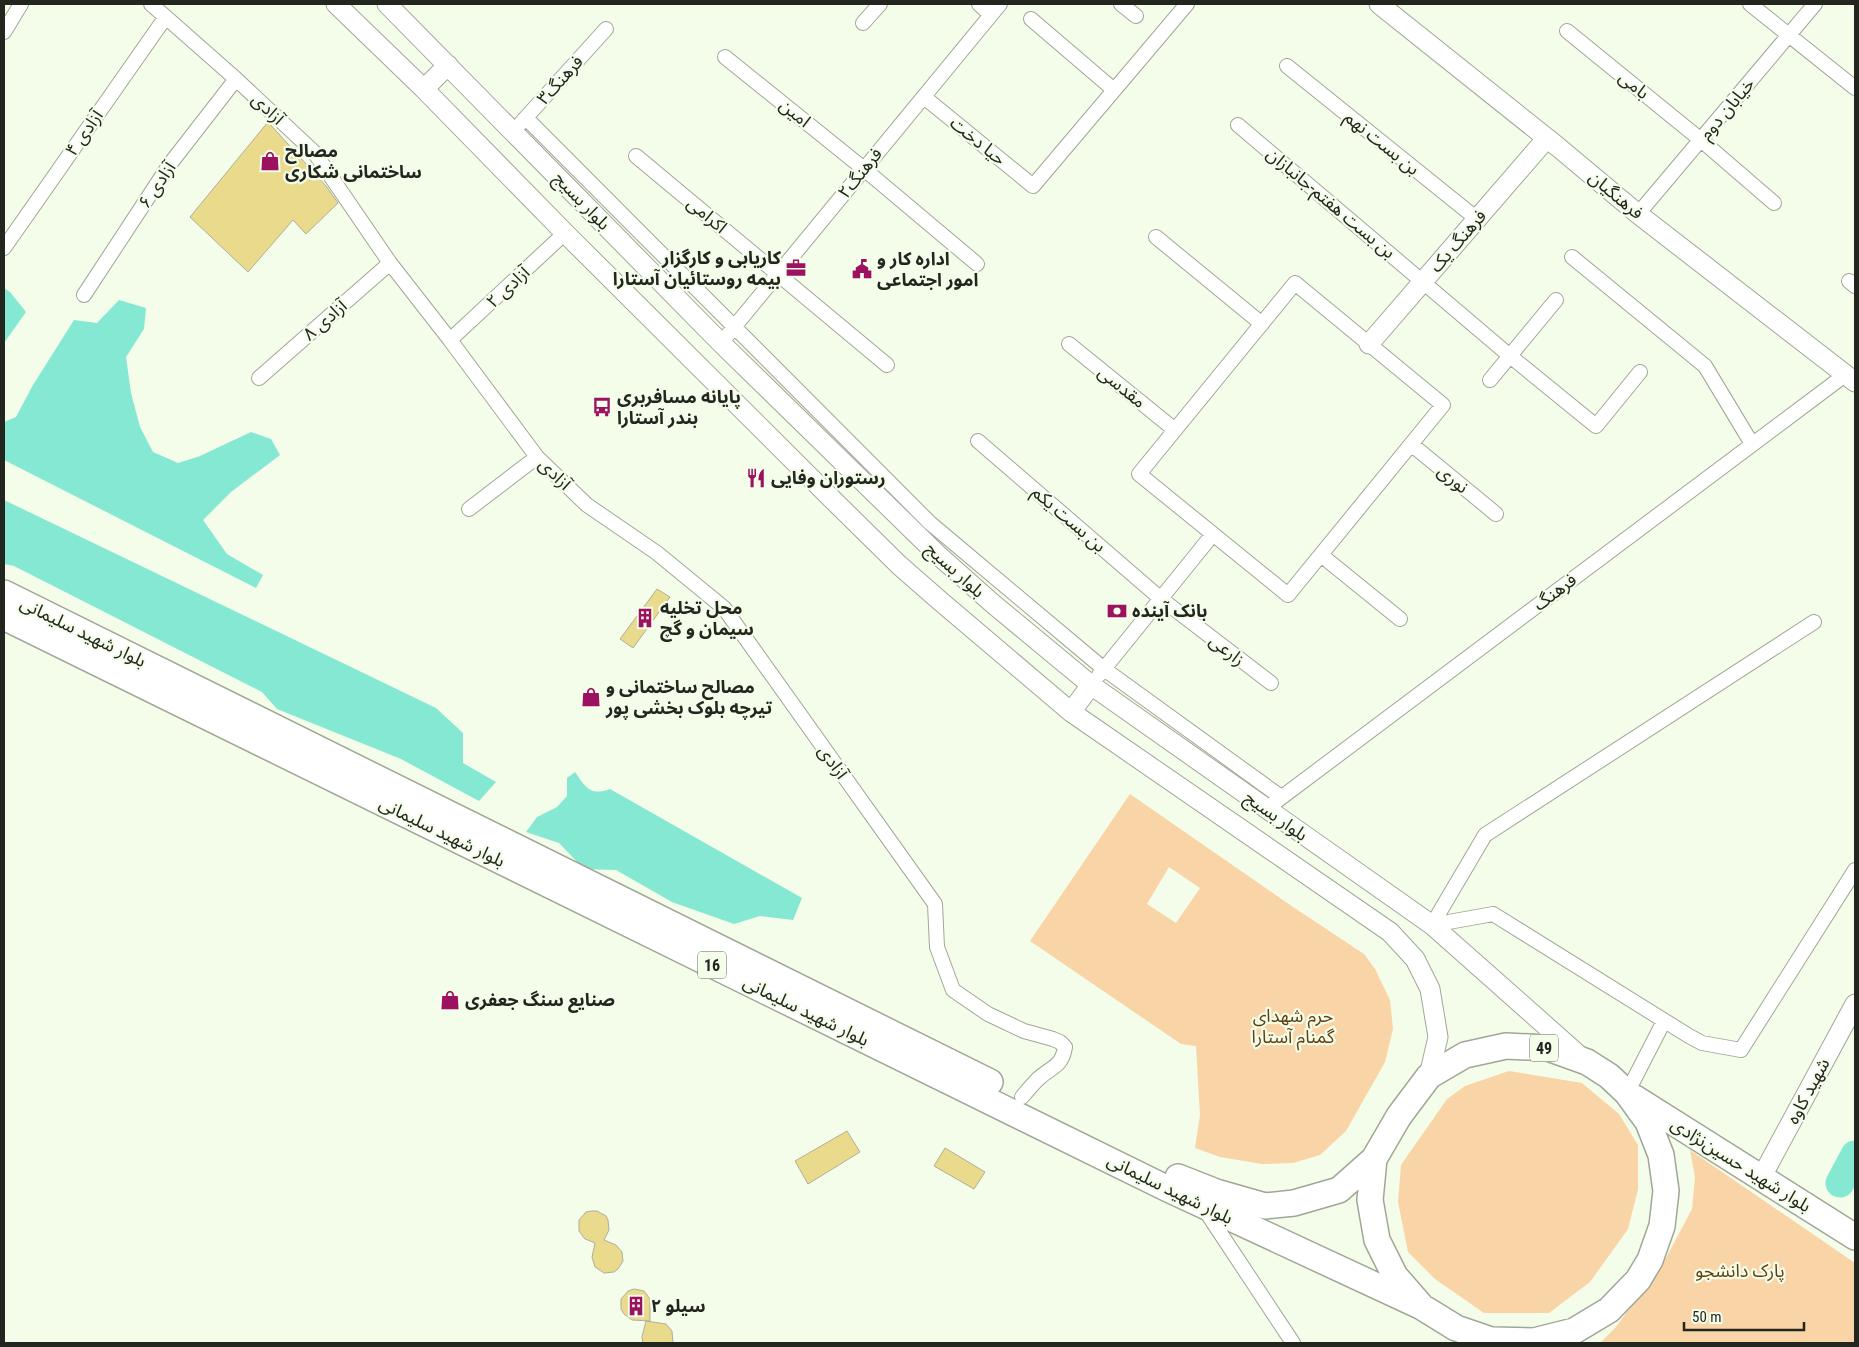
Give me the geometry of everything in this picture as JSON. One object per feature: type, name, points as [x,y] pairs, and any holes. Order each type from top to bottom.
[{"type":"highway","name":"بلوار شهید سلیمانی","points":[[4,593],[1022,1097],[1170,1173],[1216,1192],[1265,1206],[1294,1203],[1338,1190],[1374,1159]]},
{"type":"highway","name":"بلوار شهید سلیمانی","points":[[4,617],[1202,1205],[1422,1307]]},
{"type":"highway","name":"49","points":[[1506,1046],[1548,1048],[1587,1062],[1609,1076],[1627,1093],[1648,1122],[1661,1155],[1666,1191],[1662,1226],[1650,1260],[1638,1280],[1609,1310],[1574,1331],[1534,1341],[1497,1341],[1456,1328],[1422,1307],[1395,1276],[1377,1240],[1370,1200],[1374,1159],[1398,1116],[1429,1076],[1465,1056],[1506,1046]]},
{"type":"highway","name":"بلوار شهید حسین‌نژادی","points":[[1627,1093],[1855,1237]]},
{"type":"main road","name":"بلوار بسیج","points":[[336,4],[424,89],[565,233],[899,565],[1071,712],[1390,932],[1415,959],[1430,989],[1438,1037],[1429,1076]]},
{"type":"main road","name":"بلوار بسیج","points":[[387,4],[448,66],[520,124],[721,343],[937,554],[992,603],[1091,685],[1432,925],[1587,1062]]},
{"type":"main road","name":"فرهنگیان","points":[[1379,4],[1547,138],[1638,214],[1850,378]]},
{"type":"main road","points":[[424,89],[448,66]]},
{"type":"main road","name":"فرهنگ یک","points":[[1369,344],[1547,138]]},
{"type":"main road","points":[[1071,712],[1091,685]]},
{"type":"main road","name":"شهید کاوه","points":[[1761,1178],[1855,1004]]},
{"type":"street","points":[[4,32],[21,4]]},
{"type":"street","name":"آزادی","points":[[151,4],[236,79],[314,152],[390,263],[537,457],[587,505],[657,553],[724,608],[936,904],[937,947],[953,990],[988,1014],[1024,1031],[1053,1039],[1065,1047],[1063,1058],[1056,1066],[1038,1078],[1022,1097]]},
{"type":"street","points":[[864,23],[880,4]]},
{"type":"street","points":[[979,4],[995,9]]},
{"type":"street","points":[[1121,4],[1136,16]]},
{"type":"street","points":[[1031,19],[1114,90],[1187,4]]},
{"type":"street","points":[[1750,4],[1855,88]]},
{"type":"street","name":"خیابان دوم","points":[[1638,214],[1815,4]]},
{"type":"street","name":"فرهنگ۲","points":[[721,343],[995,9]]},
{"type":"street","name":"آزادی ۴","points":[[4,248],[165,18]]},
{"type":"street","name":"فرهنگ۳","points":[[520,124],[606,29]]},
{"type":"street","name":"بامی","points":[[1567,31],[1774,203]]},
{"type":"street","name":"امین","points":[[726,57],[977,264]]},
{"type":"street","name":"بن بست نهم","points":[[1287,66],[1477,219]]},
{"type":"street","name":"آزادی ۶","points":[[84,295],[170,164],[236,79]]},
{"type":"street","name":"حیا دخت","points":[[924,97],[1033,186],[1114,90]]},
{"type":"street","points":[[520,124],[735,326],[930,523],[1104,669],[1281,797]]},
{"type":"street","name":"بن بست هفتم-جانبازان","points":[[1238,125],[1510,356],[1596,426],[1640,372]]},
{"type":"street","name":"اکرامی","points":[[636,156],[887,365]]},
{"type":"street","name":"آزادی ۲","points":[[450,340],[565,233]]},
{"type":"street","points":[[1156,237],[1262,324]]},
{"type":"street","points":[[1572,258],[1705,366],[1752,444]]},
{"type":"street","name":"آزادی ۸","points":[[259,378],[390,263]]},
{"type":"street","points":[[1295,283],[1443,404],[1288,595],[1139,474],[1262,324],[1295,283]]},
{"type":"street","points":[[1490,380],[1556,300]]},
{"type":"street","name":"مقدسی","points":[[1069,344],[1175,430]]},
{"type":"street","name":"فرهنگ","points":[[1266,809],[1752,444],[1850,378]]},
{"type":"street","name":"بن بست یکم","points":[[978,441],[1160,598]]},
{"type":"street","name":"نوری","points":[[1411,444],[1496,514]]},
{"type":"street","points":[[470,509],[537,457]]},
{"type":"street","points":[[1091,685],[1213,534]]},
{"type":"street","points":[[1320,555],[1400,619]]},
{"type":"street","name":"زارعی","points":[[1160,598],[1271,683]]},
{"type":"street","points":[[1432,925],[1485,835],[1814,622]]},
{"type":"street","points":[[1432,925],[1493,914],[1702,1043],[1742,1050],[1855,870]]},
{"type":"street","points":[[1627,1093],[1664,1021]]},
{"type":"street","points":[[1202,1205],[1293,1343]]},
{"type":"green space","name":"حرم شهدای گمنام آستارا","points":[[1130,794],[1364,954],[1375,969],[1390,1000],[1393,1029],[1385,1062],[1346,1131],[1320,1155],[1293,1163],[1262,1164],[1220,1157],[1195,1148],[1200,1115],[1196,1046],[1181,1044],[1030,941]],"holes":[[[1169,867],[1200,888],[1176,923],[1147,904]]]},
{"type":"green space","points":[[1509,1071],[1582,1083],[1619,1114],[1638,1145],[1638,1189],[1628,1229],[1590,1282],[1549,1313],[1484,1313],[1435,1279],[1408,1252],[1398,1202],[1401,1165],[1447,1099],[1465,1086]]},
{"type":"green space","name":"پارک دانشجو","points":[[1690,1150],[1855,1263],[1855,1343],[1600,1343],[1616,1327],[1666,1258],[1692,1209],[1695,1177]]},
{"type":"water","points":[[4,288],[10,292],[26,312],[4,343]]},
{"type":"water","points":[[119,300],[146,308],[144,329],[126,357],[131,393],[140,427],[153,452],[178,463],[200,456],[251,432],[271,439],[280,455],[231,492],[203,520],[227,554],[263,575],[256,588],[4,460],[4,422],[16,417],[33,385],[74,320],[97,323]]},
{"type":"water","points":[[4,500],[436,708],[463,733],[463,763],[496,782],[479,801],[401,759],[277,709],[262,692],[14,566],[4,564]]},
{"type":"water","points":[[575,772],[589,789],[598,792],[610,789],[802,898],[793,920],[760,916],[734,924],[672,902],[616,870],[584,869],[559,843],[526,832],[537,817],[557,807],[567,796],[567,778]]},
{"type":"building","name":"مصالح ساختمانی شکاری","points":[[268,122],[326,186],[338,203],[306,234],[293,220],[248,272],[190,217]]},
{"type":"building","name":"محل تخلیه سیمان و گچ","points":[[657,589],[670,597],[633,648],[620,639]]},
{"type":"building","points":[[847,1131],[860,1152],[808,1184],[795,1161]]},
{"type":"building","points":[[945,1148],[985,1172],[974,1189],[934,1166]]},
{"type":"building","points":[[597,1211],[606,1216],[609,1230],[604,1240],[616,1245],[622,1252],[623,1261],[614,1272],[604,1273],[595,1267],[592,1257],[595,1243],[585,1239],[579,1231],[579,1220],[586,1212]]},
{"type":"building","name":"سیلو ۲","points":[[634,1289],[644,1291],[650,1299],[650,1321],[632,1320],[621,1309],[621,1299],[628,1291]]},
{"type":"building","points":[[646,1321],[666,1324],[672,1331],[673,1343],[643,1343],[642,1337]]},
{"type":"waterway","points":[[1840,1183],[1855,1155]]},
{"type":"place","name":"مصالح ساختمانی شکاری","points":[[270,161]]},
{"type":"place","name":"کاریابی و کارگزار بیمه روستائیان آستارا","points":[[796,268]]},
{"type":"place","name":"اداره کار و امور اجتماعی","points":[[862,269]]},
{"type":"place","name":"پایانه مسافربری بندر آستارا","points":[[602,407]]},
{"type":"place","name":"رستوران وفایی","points":[[756,478]]},
{"type":"place","name":"بانک آینده","points":[[1117,611]]},
{"type":"place","name":"محل تخلیه سیمان و گچ","points":[[645,618]]},
{"type":"place","name":"مصالح ساختمانی و تیرچه بلوک بخشی پور","points":[[591,697]]},
{"type":"place","name":"صنایع سنگ جعفری","points":[[450,1000]]},
{"type":"place","name":"سیلو ۲","points":[[636,1306]]}]
